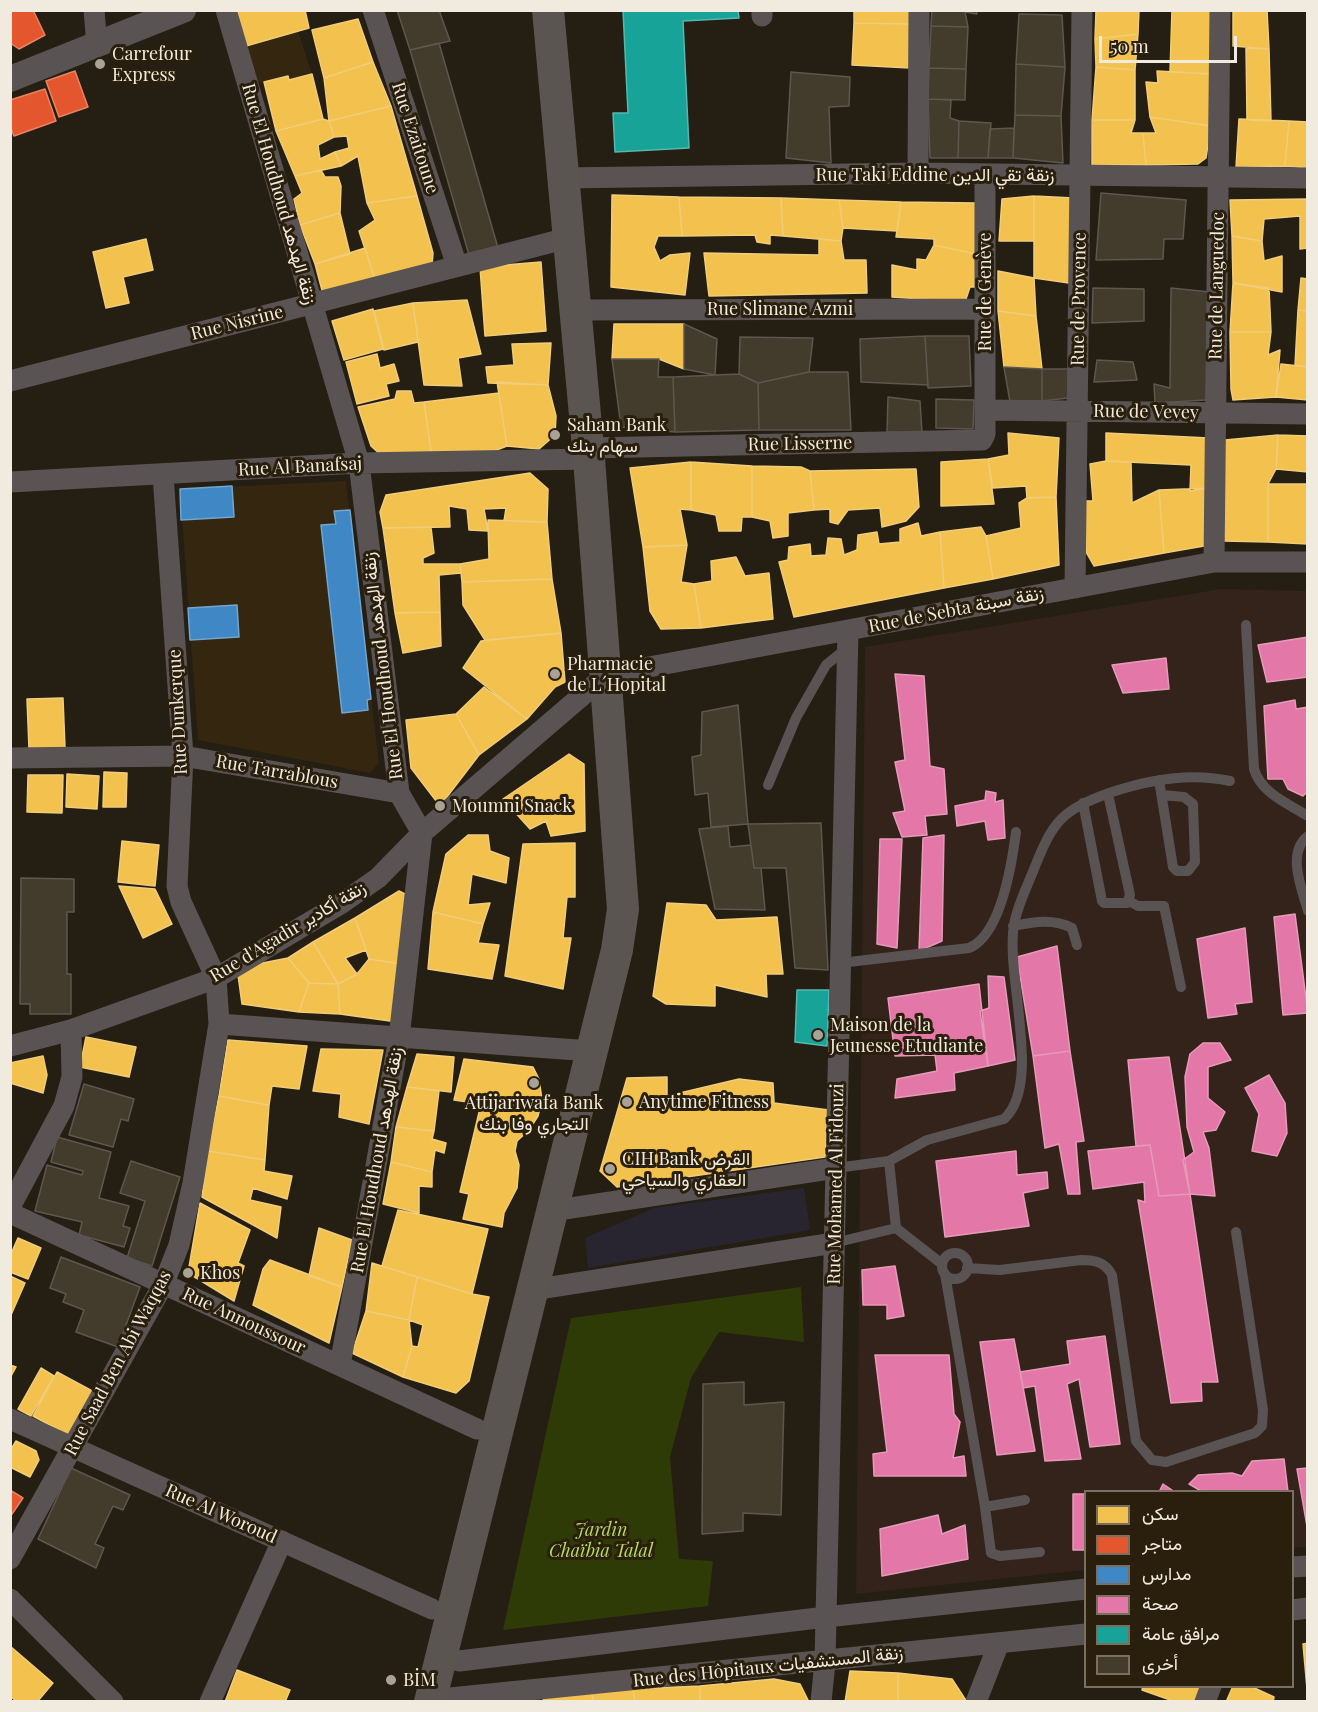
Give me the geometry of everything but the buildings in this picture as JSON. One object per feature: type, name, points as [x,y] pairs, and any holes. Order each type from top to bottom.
[{"type":"main road","points":[[443,1700],[516,1352],[617,950],[623,909],[589,454],[548,10]]},
{"type":"main road","points":[[410,1701],[494,1363],[516,1352]]},
{"type":"main road","points":[[443,1700],[459,1660],[531,1370],[516,1352]]},
{"type":"street","points":[[94,10],[97,46]]},
{"type":"street","points":[[10,79],[183,10]]},
{"type":"street","name":"Rue El Houdhoud زنقة الهدهد","points":[[226,10],[310,304],[359,464],[399,793],[422,833],[399,1038],[340,1365]]},
{"type":"street","name":"Rue Ezaitoune","points":[[374,10],[458,267]]},
{"type":"street","points":[[918,173],[919,10]]},
{"type":"street","name":"Rue de Provence","points":[[1075,588],[1082,10]]},
{"type":"street","name":"Rue de Languedoc","points":[[1214,562],[1220,10]]},
{"type":"street","name":"Rue Taki Eddine زنقة تقي الدين","points":[[562,178],[918,173],[1308,178]]},
{"type":"street","name":"Rue de Genève","points":[[985,174],[985,410]]},
{"type":"street","name":"Rue Nisrine","points":[[10,381],[568,238]]},
{"type":"street","name":"Rue Slimane Azmi","points":[[575,310],[985,309]]},
{"type":"street","name":"Rue de Vevey","points":[[985,410],[1308,414]]},
{"type":"street","name":"Rue Lisserne","points":[[589,454],[978,441],[985,434],[985,410]]},
{"type":"street","name":"Rue Al Banafsaj","points":[[10,482],[589,454]]},
{"type":"street","name":"Rue Dunkerque","points":[[164,475],[183,756],[177,886],[181,902],[216,978]]},
{"type":"street","name":"Rue de Sebta زنقة سبتة","points":[[606,675],[848,639],[1075,588],[1214,562],[1308,562]]},
{"type":"street","name":"Rue Mohamed Al Fidouzi","points":[[821,1701],[825,1662],[848,639]]},
{"type":"street","name":"Rue d'Agadir زنقة أكادير","points":[[10,1046],[71,1030],[216,978],[342,903],[378,878],[422,833],[606,675]]},
{"type":"street","name":"Rue Tarrablous","points":[[10,758],[183,756],[399,793]]},
{"type":"street","name":"Rue Saad Ben Abi Waqqas","points":[[10,1559],[164,1283],[178,1245],[193,1183],[219,1024],[216,978]]},
{"type":"street","points":[[219,1024],[591,1051]]},
{"type":"street","points":[[10,1207],[64,1106],[72,1077],[71,1030]]},
{"type":"street","points":[[551,1211],[836,1168]]},
{"type":"street","name":"Rue Annoussour","points":[[10,1213],[477,1429]]},
{"type":"street","points":[[531,1290],[834,1243]]},
{"type":"street","name":"Rue Al Woroud","points":[[10,1419],[432,1609]]},
{"type":"street","points":[[210,1701],[282,1541]]},
{"type":"street","points":[[459,1660],[1084,1589]]},
{"type":"street","points":[[10,1599],[113,1701]]},
{"type":"street","name":"Rue des Hôpitaux زنقة المستشفيات","points":[[443,1700],[529,1696],[1084,1634]]},
{"type":"street","points":[[976,1701],[999,1644]]},
{"type":"lane","points":[[1246,625],[1254,769],[1257,780],[1264,789],[1308,816]]},
{"type":"lane","points":[[768,785],[796,718],[826,665],[848,639]]},
{"type":"lane","points":[[836,1168],[889,1161],[927,1140],[1004,1119],[1011,1113],[1016,1101],[1023,1055],[1012,962],[1013,926],[1048,834],[1063,815],[1083,803],[1133,785],[1180,777],[1230,780]]},
{"type":"lane","points":[[1159,780],[1173,867],[1177,871],[1188,871],[1195,862],[1193,804],[1184,797],[1162,795]]},
{"type":"lane","points":[[1108,794],[1129,901],[1138,906],[1164,906],[1180,987]]},
{"type":"lane","points":[[1083,803],[1102,901],[1122,904],[1129,901]]},
{"type":"lane","points":[[840,963],[969,948],[984,940],[1011,872],[1016,832]]},
{"type":"lane","points":[[1308,836],[1300,841],[1296,855],[1308,911]]},
{"type":"lane","points":[[1013,926],[1042,921],[1064,924],[1072,928],[1077,945]]},
{"type":"lane","points":[[889,1161],[896,1228],[944,1269],[950,1278],[961,1277],[967,1268],[964,1257],[954,1253],[944,1258],[944,1269],[991,1553],[1000,1556],[1040,1552]]},
{"type":"lane","points":[[834,1243],[896,1228]]},
{"type":"lane","points":[[967,1268],[1000,1270],[1081,1260],[1093,1260],[1106,1266],[1112,1275],[1136,1440],[1152,1460],[1166,1462],[1255,1433],[1262,1426],[1263,1410],[1236,1232]]},
{"type":"lane","points":[[985,1507],[1025,1500]]},
{"type":"shaded area","points":[[298,31],[312,74],[289,80],[288,76],[258,84],[246,46]]},
{"type":"shaded area","points":[[346,481],[379,763],[370,773],[198,740],[180,489]]},
{"type":"shaded area","points":[[1221,589],[1307,591],[1307,1547],[1294,1548],[1294,1490],[1084,1490],[1084,1570],[856,1594],[865,647]]},
{"type":"shaded area","points":[[804,1188],[810,1230],[588,1268],[585,1238],[654,1208]]},
{"type":"green space","name":"Jardin Chaïbia Talal","points":[[801,1287],[804,1342],[719,1332],[691,1378],[670,1457],[679,1559],[713,1561],[708,1606],[503,1630],[571,1318]]},
{"type":"place","name":"Carrefour Express","points":[[100,64]]},
{"type":"place","name":"Saham Bank سهام بنك","points":[[555,435]]},
{"type":"place","name":"Pharmacie de L´Hopital","points":[[555,674]]},
{"type":"place","name":"Moumni Snack","points":[[440,806]]},
{"type":"place","name":"Maison de la Jeunesse Etudiante","points":[[818,1035]]},
{"type":"place","name":"Attijariwafa Bank التجاري وفا بنك","points":[[534,1083]]},
{"type":"place","name":"Anytime Fitness","points":[[627,1102]]},
{"type":"place","name":"CIH Bank القرض العقاري والسياحي","points":[[610,1169]]},
{"type":"place","name":"Khos","points":[[188,1273]]},
{"type":"place","name":"BİM","points":[[391,1680]]}]
